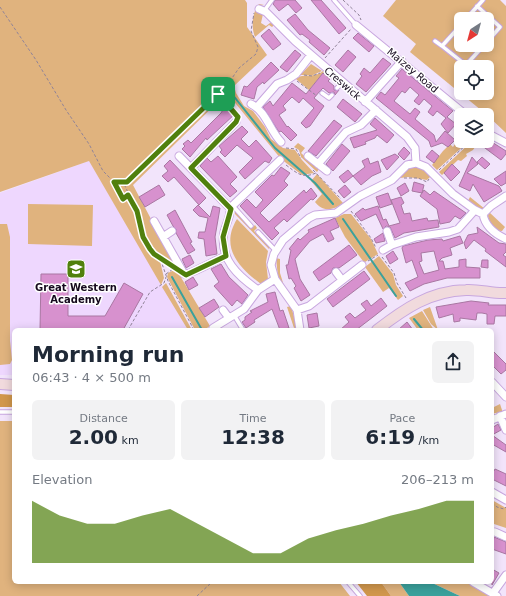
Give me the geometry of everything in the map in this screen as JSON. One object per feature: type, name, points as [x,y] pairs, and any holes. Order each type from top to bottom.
[{"type":"street","name":"Creswick","points":[[259,10],[413,143],[416,151],[416,163]]},
{"type":"street","name":"Maizey Road","points":[[359,24],[458,108]]},
{"type":"street","points":[[282,145],[254,105],[277,84],[297,74],[311,55]]},
{"type":"street","points":[[366,102],[402,61]]},
{"type":"street","points":[[318,164],[346,132],[365,122],[376,110]]},
{"type":"street","points":[[191,168],[236,122]]},
{"type":"street","points":[[494,137],[506,143]]},
{"type":"street","points":[[179,156],[231,207]]},
{"type":"street","points":[[305,157],[327,171]]},
{"type":"street","points":[[258,290],[237,274],[226,256],[223,237],[231,207],[280,160]]},
{"type":"street","points":[[300,328],[297,310],[275,279],[271,265],[276,250],[283,240],[309,218],[315,215],[336,213],[360,196],[392,180],[408,165],[416,163],[426,167],[453,194],[483,214],[484,219],[490,229],[506,239]]},
{"type":"street","points":[[483,214],[491,206],[506,196]]},
{"type":"street","points":[[380,253],[392,245],[416,237],[449,232],[458,229],[475,210]]},
{"type":"street","points":[[154,221],[183,273],[186,275],[226,256]]},
{"type":"street","points":[[163,237],[172,231]]},
{"type":"street","points":[[387,231],[392,245]]},
{"type":"street","points":[[297,310],[308,306],[364,264]]},
{"type":"street","points":[[336,272],[342,280]]},
{"type":"street","points":[[213,328],[247,306],[258,290],[275,279]]},
{"type":"street","points":[[380,328],[407,307],[436,294],[466,290],[506,293]]},
{"type":"street","points":[[223,310],[231,317]]},
{"type":"street","points":[[0,384],[12,384]]},
{"type":"street","points":[[494,384],[506,397]]},
{"type":"street","points":[[503,415],[506,430]]},
{"type":"street","points":[[494,493],[506,500]]},
{"type":"street","points":[[495,532],[506,537]]},
{"type":"street","points":[[477,584],[495,595],[506,575]]},
{"type":"lane","points":[[259,10],[272,0]]},
{"type":"lane","name":"Maizey Road","points":[[334,0],[359,24]]},
{"type":"lane","points":[[471,12],[479,2],[504,31]]},
{"type":"lane","points":[[494,34],[500,27]]},
{"type":"lane","points":[[442,46],[454,32]]},
{"type":"lane","points":[[435,41],[460,60]]},
{"type":"lane","points":[[472,60],[478,52]]},
{"type":"lane","points":[[338,88],[343,82]]},
{"type":"lane","points":[[322,93],[329,98],[332,95]]},
{"type":"lane","points":[[231,207],[251,226]]},
{"type":"lane","points":[[258,232],[276,250]]},
{"type":"lane","points":[[231,317],[241,328]]},
{"type":"lane","points":[[0,412],[12,412]]},
{"type":"lane","points":[[350,584],[360,596]]},
{"type":"path","points":[[322,93],[316,96],[295,80],[297,74],[318,74],[323,70],[318,66],[346,33],[359,24],[359,15],[343,0]]},
{"type":"path","points":[[0,7],[90,144],[103,171],[114,182],[123,199],[128,195]]},
{"type":"path","points":[[129,328],[148,294],[164,284],[166,275],[175,268],[150,249],[145,241],[137,211],[125,188],[127,182],[228,84],[238,69],[257,52],[258,47],[251,31],[259,10]]},
{"type":"path","points":[[218,94],[238,115],[236,122]]},
{"type":"path","points":[[282,145],[296,149],[305,157]]},
{"type":"path","points":[[280,160],[300,176],[311,176],[317,173]]},
{"type":"path","points":[[310,167],[327,183],[347,206],[394,273],[397,283],[406,298]]},
{"type":"path","points":[[114,182],[127,182]]},
{"type":"path","points":[[364,264],[380,253]]},
{"type":"path","points":[[160,258],[166,275],[193,328]]},
{"type":"path","points":[[494,505],[498,508],[504,509],[506,507]]},
{"type":"path","points":[[198,596],[210,584]]},
{"type":"shaded area","points":[[0,0],[245,0],[247,3],[247,27],[267,55],[234,86],[236,93],[244,106],[253,111],[265,127],[271,139],[283,148],[295,150],[314,173],[302,175],[281,159],[227,93],[133,185],[177,268],[157,255],[149,246],[138,211],[127,191],[125,193],[137,214],[144,242],[160,261],[164,278],[161,285],[89,161],[0,192]]},
{"type":"shaded area","points":[[396,0],[500,0],[506,6],[506,133],[494,122],[494,108],[478,108],[469,100],[494,100],[494,60],[454,60],[454,88],[410,52],[416,44],[383,16]]},
{"type":"shaded area","points":[[256,10],[263,14],[261,23],[266,26],[270,23],[275,24],[272,27],[269,25],[255,37],[253,20]]},
{"type":"shaded area","points":[[311,64],[322,71],[313,75],[300,75]]},
{"type":"shaded area","points":[[323,71],[324,72],[309,90],[296,79],[302,76],[316,75]]},
{"type":"shaded area","points":[[298,143],[305,148],[301,153],[319,169],[317,172],[301,157],[299,150],[294,147]]},
{"type":"shaded area","points":[[450,144],[453,147],[454,146],[454,148],[461,148],[437,170],[432,165]]},
{"type":"shaded area","points":[[465,148],[474,148],[466,154],[467,156],[461,161],[458,160],[442,175],[439,172]]},
{"type":"shaded area","name":"Great Western Academy","points":[[89,161],[187,328],[12,328],[12,375],[0,375],[0,193]]},
{"type":"shaded area","points":[[415,167],[425,170],[431,176],[427,180],[399,177],[408,169]]},
{"type":"shaded area","points":[[317,174],[343,203],[335,208],[324,209],[315,202],[322,194],[311,181]]},
{"type":"shaded area","points":[[470,197],[485,209],[481,210],[468,201]]},
{"type":"shaded area","points":[[28,204],[93,205],[92,246],[28,244]]},
{"type":"shaded area","points":[[235,211],[252,228],[255,225],[257,228],[254,231],[270,247],[269,249],[235,214]]},
{"type":"shaded area","points":[[489,212],[505,227],[502,231],[497,230],[491,224],[488,216]]},
{"type":"shaded area","points":[[344,214],[351,214],[371,239],[378,254],[365,262],[363,261],[345,237],[335,218]]},
{"type":"shaded area","points":[[237,219],[268,251],[266,262],[268,279],[261,284],[245,271],[234,256],[230,239],[232,229]]},
{"type":"shaded area","points":[[0,224],[7,224],[10,237],[10,341],[12,360],[10,364],[0,365]]},
{"type":"shaded area","points":[[379,256],[393,274],[396,285],[403,296],[398,300],[389,288],[383,292],[365,267]]},
{"type":"shaded area","points":[[276,258],[280,259],[280,273],[284,286],[278,277]]},
{"type":"shaded area","points":[[176,269],[210,326],[207,328],[194,328],[167,277],[168,273]]},
{"type":"shaded area","points":[[166,283],[191,328],[187,328],[162,287]]},
{"type":"shaded area","points":[[291,306],[297,327],[294,328],[287,307]]},
{"type":"shaded area","points":[[430,307],[437,328],[431,324],[423,310]]},
{"type":"shaded area","points":[[422,311],[433,328],[416,328],[409,318]]},
{"type":"shaded area","points":[[0,394],[12,395],[12,407],[0,407]]},
{"type":"shaded area","points":[[500,404],[503,413],[494,414],[494,407]]},
{"type":"shaded area","points":[[0,421],[12,421],[12,584],[341,584],[350,596],[0,596]]},
{"type":"shaded area","points":[[494,501],[506,508],[506,528],[494,524]]},
{"type":"shaded area","points":[[358,584],[382,584],[391,596],[367,596]]},
{"type":"shaded area","points":[[382,584],[400,584],[409,596],[391,596]]},
{"type":"shaded area","points":[[400,584],[434,584],[460,596],[409,596]]},
{"type":"shaded area","points":[[434,584],[471,584],[491,596],[460,596]]},
{"type":"building","points":[[275,0],[295,0],[302,8],[296,13],[288,4],[279,11],[273,4]]},
{"type":"building","points":[[311,0],[321,0],[346,28],[339,34]]},
{"type":"building","points":[[295,14],[308,30],[330,48],[324,55],[309,42],[310,40],[302,34],[300,35],[287,20]]},
{"type":"building","points":[[269,29],[281,44],[273,50],[261,36]]},
{"type":"building","points":[[358,33],[374,46],[369,52],[353,38]]},
{"type":"building","points":[[295,50],[301,55],[287,72],[280,67]]},
{"type":"building","points":[[348,50],[356,57],[343,72],[335,65]]},
{"type":"building","points":[[383,58],[391,64],[366,92],[356,84],[362,76],[360,74],[364,68],[370,73]]},
{"type":"building","points":[[271,62],[279,70],[264,84],[263,82],[257,87],[254,99],[241,95],[244,86],[247,87]]},
{"type":"building","points":[[402,69],[453,111],[447,117],[454,122],[454,126],[448,133],[441,124],[446,118],[437,111],[433,116],[428,112],[432,106],[424,99],[419,105],[414,101],[419,95],[410,87],[405,93],[402,91],[394,101],[410,114],[415,108],[420,112],[415,119],[434,135],[436,142],[445,131],[454,139],[448,147],[442,143],[431,147],[429,141],[376,98],[381,92],[385,95],[399,78],[396,76]]},
{"type":"building","points":[[323,73],[330,79],[328,81],[334,86],[334,90],[339,90],[335,95],[334,92],[329,93],[323,88],[314,98],[324,106],[310,126],[306,128],[301,123],[314,108],[303,98],[299,103],[292,97],[283,106],[286,110],[279,115],[287,127],[288,126],[297,135],[291,141],[281,131],[279,132],[263,107],[270,101],[273,106],[292,83],[306,94]]},
{"type":"building","points":[[343,99],[362,114],[355,122],[337,107]]},
{"type":"building","points":[[226,105],[236,113],[207,140],[206,138],[190,157],[182,149],[185,146],[183,144],[188,140],[191,143],[221,113]]},
{"type":"building","points":[[375,118],[394,135],[387,143],[377,135],[375,138],[365,142],[366,144],[354,148],[350,138],[377,130],[370,124]]},
{"type":"building","points":[[334,120],[342,126],[316,156],[308,151]]},
{"type":"building","points":[[242,126],[248,132],[241,139],[249,147],[256,140],[272,158],[269,163],[265,161],[245,179],[239,172],[253,158],[237,145],[225,157],[220,152],[222,150],[219,146]]},
{"type":"building","points":[[494,143],[506,151],[506,154],[501,160],[485,148],[494,148]]},
{"type":"building","points":[[342,144],[350,151],[333,171],[326,164]]},
{"type":"building","points":[[404,147],[410,153],[404,160],[398,154]]},
{"type":"building","points":[[432,150],[439,156],[434,163],[426,157]]},
{"type":"building","points":[[395,154],[399,157],[387,170],[381,160]]},
{"type":"building","points":[[218,156],[237,177],[230,184],[237,191],[230,197],[200,166],[207,158],[211,162]]},
{"type":"building","points":[[472,157],[478,164],[467,173],[499,186],[502,191],[484,202],[473,184],[470,191],[459,186]]},
{"type":"building","points":[[482,157],[490,164],[485,169],[477,162]]},
{"type":"building","points":[[368,158],[370,164],[378,161],[381,172],[372,176],[361,185],[353,176],[365,167],[362,161]]},
{"type":"building","points":[[170,160],[206,198],[199,205],[174,177],[168,182],[162,176],[168,171],[164,166]]},
{"type":"building","points":[[452,164],[460,172],[451,181],[444,173]]},
{"type":"building","points":[[281,167],[290,173],[284,181],[288,185],[260,213],[269,222],[304,190],[306,193],[311,188],[317,196],[313,200],[311,199],[287,222],[284,219],[274,228],[279,233],[272,240],[240,206],[247,199],[256,208],[263,200],[255,192],[272,175],[274,176]]},
{"type":"building","points":[[348,170],[353,176],[344,183],[339,177]]},
{"type":"building","points":[[506,171],[506,183],[501,186],[494,179]]},
{"type":"building","points":[[414,182],[424,185],[422,193],[412,191]]},
{"type":"building","points":[[405,183],[409,191],[401,196],[397,188]]},
{"type":"building","points":[[159,185],[165,195],[145,207],[139,197]]},
{"type":"building","points":[[345,185],[351,192],[344,198],[338,191]]},
{"type":"building","points":[[424,190],[430,195],[434,191],[466,213],[460,219],[455,216],[450,222],[440,224],[437,209],[420,196]]},
{"type":"building","points":[[388,193],[392,204],[380,208],[376,197]]},
{"type":"building","points":[[401,197],[404,203],[401,205],[404,214],[410,213],[412,221],[427,218],[428,221],[438,220],[439,227],[404,233],[395,238],[390,227],[386,226],[383,229],[376,214],[361,221],[355,214],[363,208],[365,210],[378,206],[383,220],[386,219],[389,226],[400,223],[391,200]]},
{"type":"building","points":[[198,205],[210,217],[213,206],[220,208],[215,237],[217,254],[206,256],[204,239],[198,238],[199,232],[205,232],[208,218],[199,216],[193,210]]},
{"type":"building","points":[[175,210],[192,242],[190,243],[195,250],[188,254],[176,233],[176,229],[167,215]]},
{"type":"building","points":[[335,218],[339,227],[330,231],[334,239],[328,242],[323,234],[310,241],[295,259],[300,279],[310,295],[301,301],[294,288],[296,286],[291,278],[289,279],[286,265],[288,265],[291,250],[289,249],[298,238],[300,240],[309,232],[308,230]]},
{"type":"building","points":[[477,227],[499,243],[506,244],[506,252],[503,255],[506,257],[506,267],[485,251],[486,249],[474,240],[466,249],[464,243],[468,235],[478,233]]},
{"type":"building","points":[[383,233],[385,241],[376,243],[374,239]]},
{"type":"building","points":[[460,236],[463,243],[450,248],[452,255],[442,258],[439,261],[443,261],[445,269],[459,267],[459,260],[466,259],[466,267],[480,268],[480,278],[447,278],[424,284],[410,291],[405,283],[418,277],[412,260],[406,263],[402,248],[403,246],[428,240],[442,239],[443,241]],"holes":[[[434,251],[439,270],[424,274],[419,262],[422,261],[421,253]]]},
{"type":"building","points":[[349,245],[357,255],[339,268],[333,268],[331,273],[319,281],[313,272]]},
{"type":"building","points":[[393,251],[398,259],[390,264],[386,256]]},
{"type":"building","points":[[190,255],[194,263],[186,268],[182,259]]},
{"type":"building","points":[[482,260],[488,260],[488,268],[481,267]]},
{"type":"building","points":[[221,264],[229,277],[248,295],[242,304],[237,300],[232,306],[214,286],[219,282],[211,269]]},
{"type":"building","points":[[364,271],[370,279],[333,307],[327,299]]},
{"type":"building","points":[[41,274],[68,274],[68,316],[105,316],[124,283],[143,294],[124,328],[40,328]]},
{"type":"building","points":[[193,277],[198,285],[189,290],[185,282]]},
{"type":"building","points":[[275,292],[280,311],[283,310],[289,328],[279,328],[272,309],[254,320],[255,322],[246,328],[242,322],[245,320],[245,317],[252,312],[250,311],[268,302],[266,294]]},
{"type":"building","points":[[381,298],[387,306],[359,328],[342,328],[349,322],[345,317],[350,313],[355,318],[366,310],[361,304],[367,300],[371,306]]},
{"type":"building","points":[[214,299],[219,307],[205,317],[199,308]]},
{"type":"building","points":[[471,301],[489,303],[488,305],[506,305],[506,316],[495,316],[494,324],[487,324],[487,314],[482,313],[477,313],[476,320],[460,318],[460,321],[454,322],[453,314],[439,318],[436,307]]},
{"type":"building","points":[[317,313],[319,326],[309,328],[307,315]]},
{"type":"building","points":[[407,322],[412,328],[400,328]]},
{"type":"building","points":[[494,352],[506,364],[506,370],[501,374],[494,367]]},
{"type":"building","points":[[498,424],[501,430],[494,434],[494,427]]},
{"type":"building","points":[[494,436],[506,445],[506,452],[494,445]]},
{"type":"building","points":[[495,469],[506,474],[506,486],[494,480]]},
{"type":"building","points":[[494,537],[506,542],[506,554],[494,550]]},
{"type":"building","points":[[494,570],[499,573],[494,582]]},
{"type":"waterway","points":[[232,94],[275,148],[315,183],[333,204]]},
{"type":"waterway","points":[[343,219],[396,296]]},
{"type":"waterway","points":[[172,277],[201,328]]},
{"type":"waterway","points":[[414,319],[421,328]]},
{"type":"place","name":"Great Western Academy","points":[[76,269]]},
{"type":"route","points":[[218,94],[238,115],[238,117],[236,122],[191,168],[231,209],[223,237],[223,245],[226,256],[212,261],[186,275],[154,254],[150,249],[143,237],[137,211],[128,195],[123,199],[114,182],[127,182],[218,94]]}]
